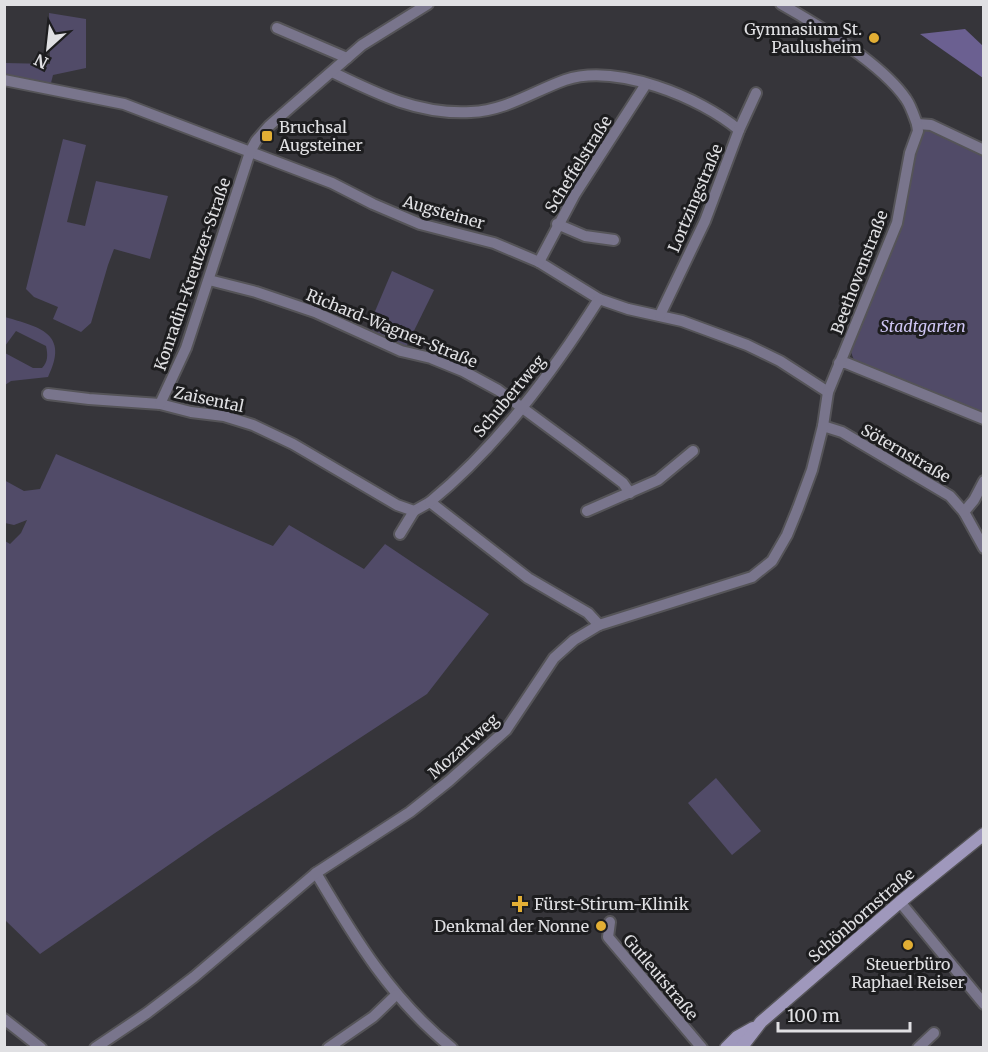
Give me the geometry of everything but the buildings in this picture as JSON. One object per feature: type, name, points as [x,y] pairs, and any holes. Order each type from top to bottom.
[{"type":"main road","name":"Schönbornstraße","points":[[726,1047],[761,1022],[984,834]]},
{"type":"main road","name":"Schönbornstraße","points":[[741,1047],[761,1022]]},
{"type":"street","name":"Konradin-Kreutzer-Straße","points":[[160,404],[186,348],[250,152],[256,141],[269,126],[347,58],[382,31],[428,4]]},
{"type":"street","points":[[781,4],[838,40],[888,78],[906,100],[917,124],[931,125],[984,150]]},
{"type":"street","points":[[277,28],[347,58]]},
{"type":"street","points":[[332,72],[396,101],[428,110],[449,112],[473,112],[503,106],[565,80],[595,75],[672,91],[699,102],[739,130]]},
{"type":"street","name":"Augsteiner","points":[[4,80],[124,104],[332,183],[420,224],[494,243],[539,262],[599,298],[628,309],[699,326],[747,345],[780,361],[828,392]]},
{"type":"street","name":"Scheffelstraße","points":[[539,262],[557,224],[646,84]]},
{"type":"street","name":"Lortzingstraße","points":[[660,315],[705,221],[739,130],[756,93]]},
{"type":"street","name":"Beethovenstraße","points":[[828,392],[897,223],[910,153],[918,131],[917,124]]},
{"type":"street","points":[[557,224],[585,236],[614,240]]},
{"type":"street","name":"Richard-Wagner-Straße","points":[[209,280],[256,292],[315,312],[401,351],[432,358],[463,371],[498,390],[623,483],[630,493]]},
{"type":"street","name":"Schubertweg","points":[[430,502],[463,471],[522,408],[560,358],[599,298]]},
{"type":"street","points":[[839,363],[846,363],[984,419]]},
{"type":"street","name":"Mozartweg","points":[[95,1047],[147,1013],[194,976],[316,873],[410,812],[461,771],[506,730],[554,658],[574,640],[599,625],[752,577],[772,561],[787,535],[812,470],[823,426],[828,392]]},
{"type":"street","name":"Zaisental","points":[[48,394],[160,404],[191,412],[224,416],[253,425],[293,444],[397,505],[414,511]]},
{"type":"street","name":"Söternstraße","points":[[823,426],[842,432],[950,496],[964,512],[984,548]]},
{"type":"street","points":[[587,511],[657,480],[693,451]]},
{"type":"street","points":[[964,512],[974,500],[984,481]]},
{"type":"street","points":[[400,534],[414,511],[430,502],[528,578],[588,614],[599,625]]},
{"type":"street","points":[[316,873],[366,955],[396,995],[424,1024],[452,1047]]},
{"type":"street","points":[[900,903],[984,1004]]},
{"type":"street","name":"Gutleutstraße","points":[[610,922],[608,937],[702,1047]]},
{"type":"street","points":[[328,1047],[373,1017],[396,995]]},
{"type":"street","points":[[4,1019],[41,1047]]},
{"type":"street","points":[[918,1047],[934,1033]]},
{"type":"green space","points":[[49,13],[86,19],[86,68],[53,75],[51,83],[5,74],[5,63],[50,64]]},
{"type":"green space","name":"Stadtgarten","points":[[923,128],[932,128],[983,152],[983,421],[855,363],[851,352]]},
{"type":"green space","points":[[63,139],[86,145],[67,222],[85,226],[96,181],[168,196],[150,259],[114,249],[91,323],[81,332],[53,319],[58,307],[34,297],[26,289]]},
{"type":"green space","points":[[392,271],[434,290],[406,347],[368,328]]},
{"type":"green space","points":[[5,317],[29,324],[48,334],[55,350],[54,362],[48,377],[11,381],[5,385],[5,353],[33,368],[42,368],[47,355],[46,346],[16,331],[5,346]]},
{"type":"green space","points":[[56,454],[273,546],[289,525],[364,569],[385,544],[489,614],[427,694],[215,833],[40,954],[5,920],[5,541],[10,544],[21,533],[27,520],[14,525],[5,523],[4,480],[24,491],[40,489]]},
{"type":"green space","points":[[716,778],[761,831],[732,855],[688,803]]},
{"type":"shaded area","points":[[965,29],[983,46],[983,78],[920,34]]},
{"type":"place","name":"Gymnasium St. Paulusheim","points":[[874,38]]},
{"type":"place","name":"Bruchsal Augsteiner","points":[[267,136]]},
{"type":"place","name":"Fürst-Stirum-Klinik","points":[[520,904]]},
{"type":"place","name":"Denkmal der Nonne","points":[[601,926]]},
{"type":"place","name":"Steuerbüro Raphael Reiser","points":[[908,945]]}]
